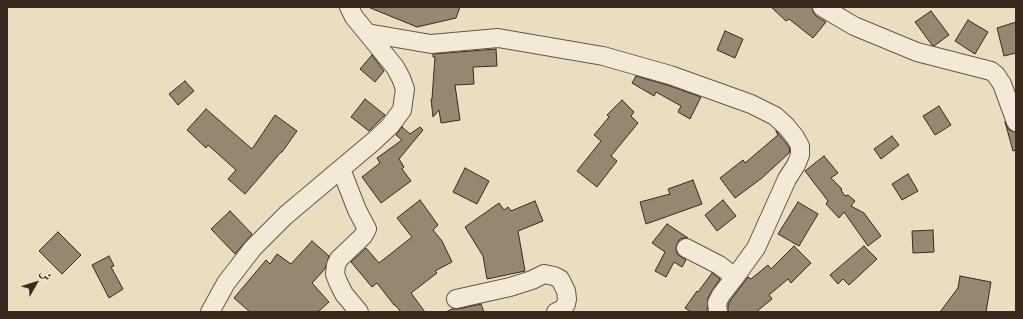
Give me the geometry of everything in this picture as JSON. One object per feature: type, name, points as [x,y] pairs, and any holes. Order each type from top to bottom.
[{"type":"street","points":[[210,312],[226,283],[253,248],[286,215],[374,141],[390,126],[402,110],[405,89],[401,78],[395,67],[354,17],[348,7]]},
{"type":"street","points":[[822,7],[854,26],[916,52],[991,71],[996,75],[1002,84],[1016,122]]},
{"type":"street","points":[[367,33],[431,44],[450,44],[479,38],[498,38],[603,56],[670,75],[751,104],[775,116],[795,136],[800,146],[800,155],[796,165],[786,179],[756,248],[720,295],[717,302],[718,312]]},
{"type":"street","points":[[341,169],[358,210],[368,229],[363,236],[339,259],[336,265],[335,274],[344,294],[359,312]]},
{"type":"street","points":[[686,248],[719,265],[735,277]]},
{"type":"street","points":[[456,299],[510,287],[532,280],[544,274],[560,279],[566,291],[566,304],[562,310],[556,312]]},
{"type":"building","points":[[368,7],[460,7],[456,18],[417,27]]},
{"type":"building","points":[[771,7],[812,7],[816,16],[826,22],[813,38],[789,19],[786,21]]},
{"type":"building","points":[[931,11],[949,35],[934,46],[915,22]]},
{"type":"building","points":[[968,20],[988,32],[975,54],[955,41]]},
{"type":"building","points":[[1016,22],[1016,53],[1004,56],[997,28]]},
{"type":"building","points":[[725,31],[743,39],[735,58],[717,50]]},
{"type":"building","points":[[496,49],[497,66],[473,67],[474,84],[455,85],[460,120],[441,123],[439,110],[433,117],[431,99],[435,57],[433,57],[433,54]]},
{"type":"building","points":[[372,55],[384,71],[375,82],[360,69]]},
{"type":"building","points":[[636,76],[701,97],[690,119],[678,112],[681,106],[656,92],[654,96],[632,83]]},
{"type":"building","points":[[185,81],[194,91],[178,105],[169,94]]},
{"type":"building","points":[[365,99],[385,115],[369,131],[351,117]]},
{"type":"building","points":[[622,100],[634,112],[631,116],[638,123],[611,156],[617,161],[597,187],[577,171],[601,141],[594,135],[609,117],[607,115]]},
{"type":"building","points":[[939,106],[951,125],[935,135],[923,116]]},
{"type":"building","points":[[206,109],[252,149],[275,115],[297,131],[282,152],[245,194],[228,179],[236,170],[208,145],[206,148],[187,130]]},
{"type":"building","points":[[1005,122],[1009,130],[1016,132],[1016,150],[1013,151]]},
{"type":"building","points":[[402,127],[410,134],[420,127],[423,130],[399,159],[404,167],[402,169],[411,181],[381,203],[362,177],[380,163],[377,158],[402,140],[396,135]]},
{"type":"building","points":[[776,131],[790,149],[789,153],[762,178],[735,198],[720,178],[743,160],[745,163],[778,135]]},
{"type":"building","points":[[892,136],[899,145],[881,159],[874,149]]},
{"type":"building","points":[[824,156],[838,173],[831,178],[842,189],[841,190],[845,196],[848,195],[855,201],[851,206],[864,213],[881,236],[868,246],[844,212],[839,218],[826,204],[828,201],[805,171]]},
{"type":"building","points":[[465,168],[489,181],[477,204],[453,192]]},
{"type":"building","points":[[908,174],[918,191],[902,200],[892,184]]},
{"type":"building","points":[[693,180],[702,204],[646,224],[640,202],[670,194],[668,189]]},
{"type":"building","points":[[420,200],[438,225],[433,230],[442,241],[452,262],[435,271],[437,273],[411,293],[425,312],[401,312],[377,283],[372,287],[351,262],[366,248],[379,263],[412,237],[397,218]]},
{"type":"building","points":[[723,200],[736,216],[717,231],[705,215]]},
{"type":"building","points":[[535,201],[543,221],[518,231],[525,271],[487,279],[483,256],[465,227],[499,203],[504,210],[508,207],[511,211]]},
{"type":"building","points":[[798,202],[818,214],[799,246],[778,234]]},
{"type":"building","points":[[230,211],[252,234],[235,254],[211,229]]},
{"type":"building","points":[[667,224],[688,238],[680,239],[676,248],[677,254],[686,260],[682,267],[674,262],[666,277],[655,271],[665,252],[652,243]]},
{"type":"building","points":[[933,230],[934,252],[913,253],[912,231]]},
{"type":"building","points":[[58,232],[81,255],[62,274],[39,251]]},
{"type":"building","points":[[312,241],[329,256],[325,269],[312,283],[329,302],[318,312],[250,312],[234,298],[266,260],[270,264],[277,254],[291,264]]},
{"type":"building","points":[[794,246],[811,263],[791,283],[788,279],[769,295],[772,299],[756,312],[728,312],[728,305],[730,301],[748,277],[751,279],[768,265],[771,269]]},
{"type":"building","points":[[864,246],[877,259],[849,285],[843,279],[838,284],[830,275]]},
{"type":"building","points":[[109,256],[114,266],[111,267],[123,289],[109,298],[92,265]]},
{"type":"building","points":[[712,273],[720,279],[708,298],[707,312],[691,312],[685,308]]},
{"type":"building","points":[[960,276],[991,282],[986,312],[940,312],[958,288]]},
{"type":"building","points":[[481,304],[484,312],[446,312],[452,309]]}]
